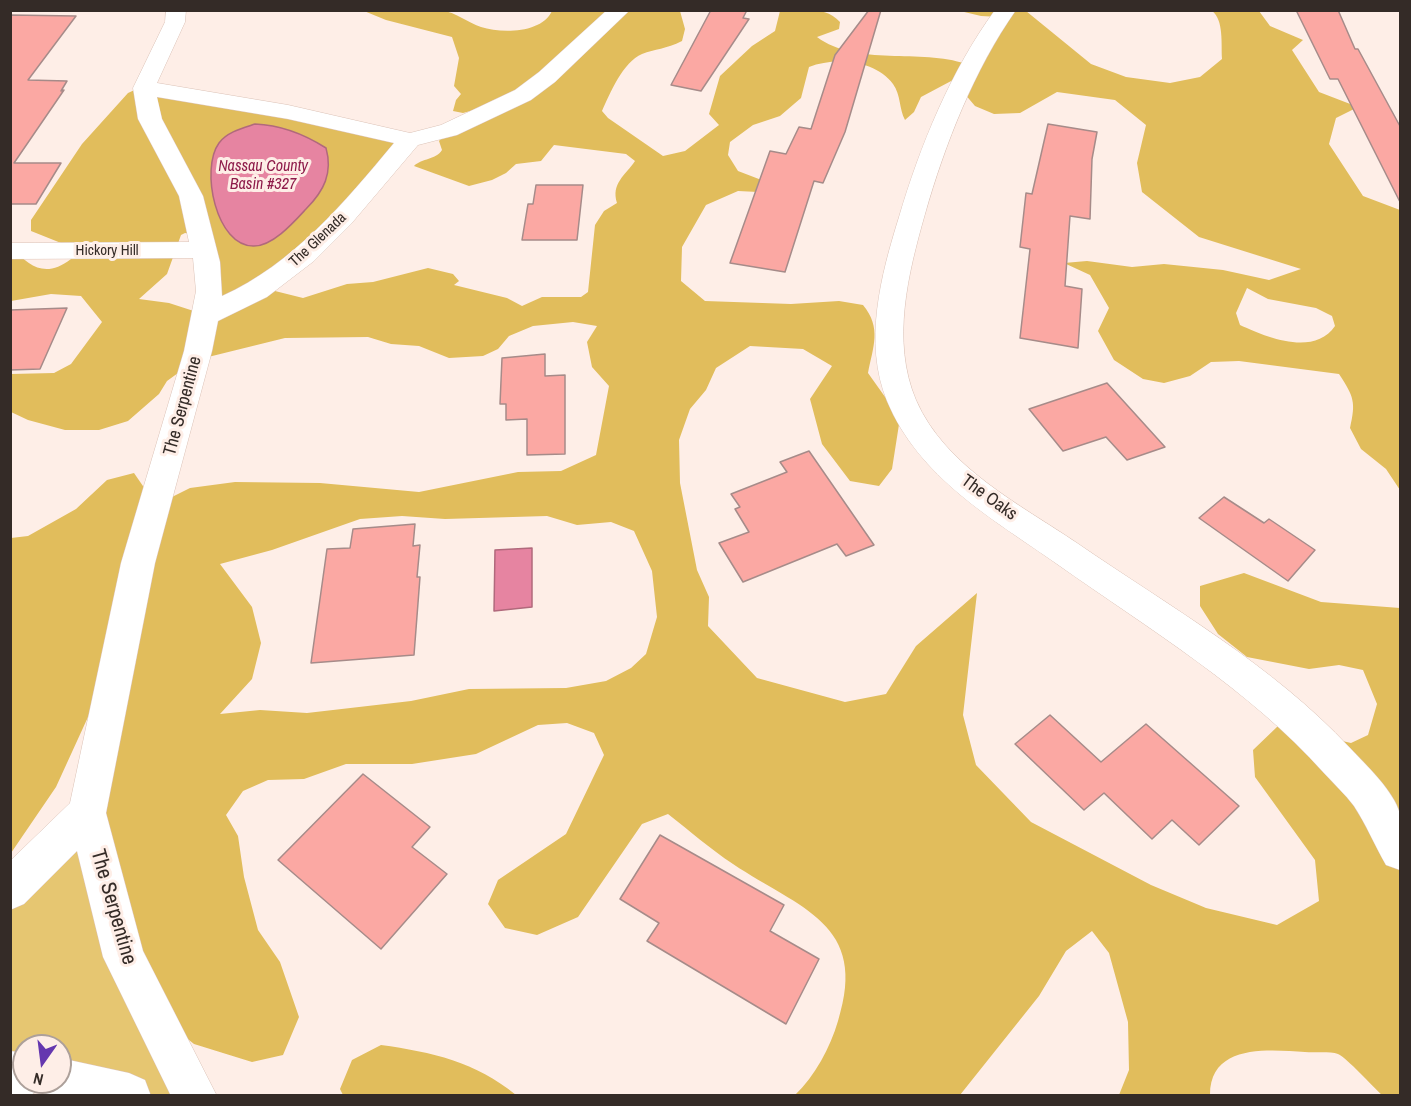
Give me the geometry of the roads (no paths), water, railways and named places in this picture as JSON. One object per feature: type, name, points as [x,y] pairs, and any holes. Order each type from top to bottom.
[{"type":"street","points":[[176,10],[175,22],[144,88],[288,112],[410,140],[449,130],[523,95],[547,77],[620,10]]},
{"type":"street","name":"The Oaks","points":[[1006,10],[995,24],[955,100],[929,164],[905,244],[893,295],[889,348],[897,388],[907,411],[928,444],[961,480],[1236,671],[1312,733],[1367,793],[1401,851]]},
{"type":"street","name":"The Serpentine","points":[[144,88],[150,119],[191,196],[204,250],[210,291],[195,362],[138,563],[87,813],[124,957],[195,1095]]},
{"type":"street","name":"The Glenada","points":[[206,315],[262,288],[295,262],[357,204],[410,140]]},
{"type":"street","name":"Hickory Hill","points":[[10,251],[204,250]]},
{"type":"street","name":"The Serpentine","points":[[10,890],[87,813]]},
{"type":"street","points":[[72,1083],[129,1095]]},
{"type":"water","name":"Nassau County Basin #327","points":[[255,124],[283,128],[318,143],[326,148],[328,166],[322,188],[312,202],[276,238],[254,246],[241,243],[230,234],[221,221],[215,205],[211,170],[213,155],[222,139]]},
{"type":"water","points":[[532,548],[532,607],[494,611],[495,550]]}]
